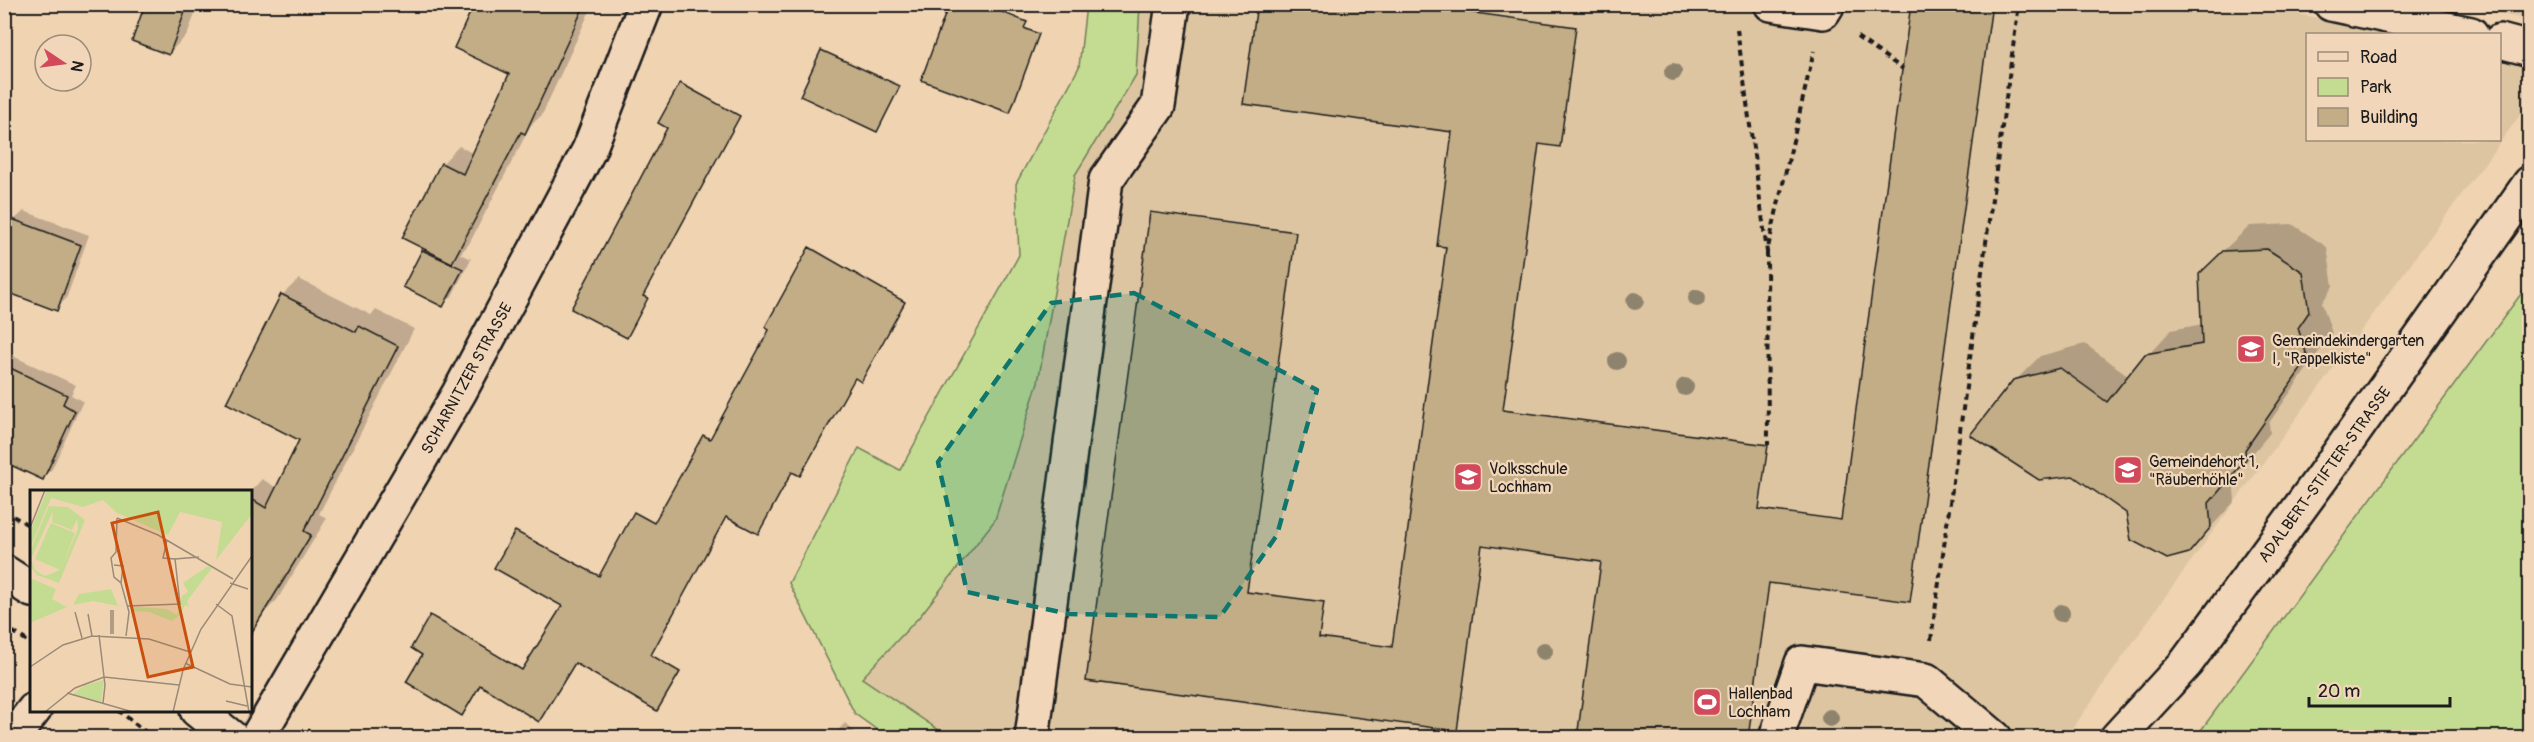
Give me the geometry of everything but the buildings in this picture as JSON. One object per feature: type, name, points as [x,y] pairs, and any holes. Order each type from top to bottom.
[{"type":"street","name":"SCHARNITZER STRASSE","points":[[257,738],[459,393],[589,150],[646,4]]},
{"type":"street","points":[[1032,738],[1106,180],[1158,106],[1173,4]]},
{"type":"street","points":[[1772,4],[1825,8]]},
{"type":"street","points":[[2331,4],[2466,33]]},
{"type":"street","points":[[2501,41],[2529,49]]},
{"type":"street","name":"ADALBERT-STIFTER-STRASSE","points":[[2117,738],[2186,663],[2526,195]]},
{"type":"street","points":[[4,572],[30,589]]},
{"type":"street","points":[[1776,738],[1802,663],[1926,680],[1995,738]]},
{"type":"street","points":[[12,738],[33,712]]},
{"type":"street","points":[[198,712],[232,738]]},
{"type":"path","points":[[1926,680],[2019,4]]},
{"type":"path","points":[[1767,252],[1825,8],[1903,69]]},
{"type":"path","points":[[1737,28],[1767,252],[1768,445]]},
{"type":"path","points":[[4,511],[30,526]]},
{"type":"path","points":[[4,626],[30,643]]},
{"type":"path","points":[[119,712],[153,738]]},
{"type":"highlighted area","points":[[1134,293],[1317,390],[1277,535],[1220,617],[1069,614],[967,592],[938,462],[1051,303]]},
{"type":"shaded area","points":[[2250,4],[2393,33],[2306,33],[2306,141],[2501,141],[2167,594],[2068,735],[949,738],[862,678],[920,616],[995,520],[1038,382],[1075,175],[1136,75],[1140,5]]},
{"type":"shaded area","points":[[2458,5],[2529,5],[2529,20]]},
{"type":"shaded area","points":[[2501,55],[2514,58],[2529,67],[2529,103],[2501,141]]},
{"type":"green space","points":[[1086,5],[1140,5],[1136,75],[1075,175],[1038,382],[995,520],[920,616],[862,678],[949,737],[887,737],[855,714],[789,583],[859,448],[900,470],[1019,255],[1016,184],[1079,67]]},
{"type":"green space","points":[[2529,283],[2529,737],[2196,737]]},
{"type":"place","name":"Gemeindekindergarten I, \"Rappelkiste\"","points":[[2251,349]]},
{"type":"place","name":"Gemeindehort 1, \"Räuberhöhle\"","points":[[2128,470]]},
{"type":"place","name":"Volksschule Lochham","points":[[1468,477]]},
{"type":"place","name":"Hallenbad Lochham","points":[[1707,702]]}]
